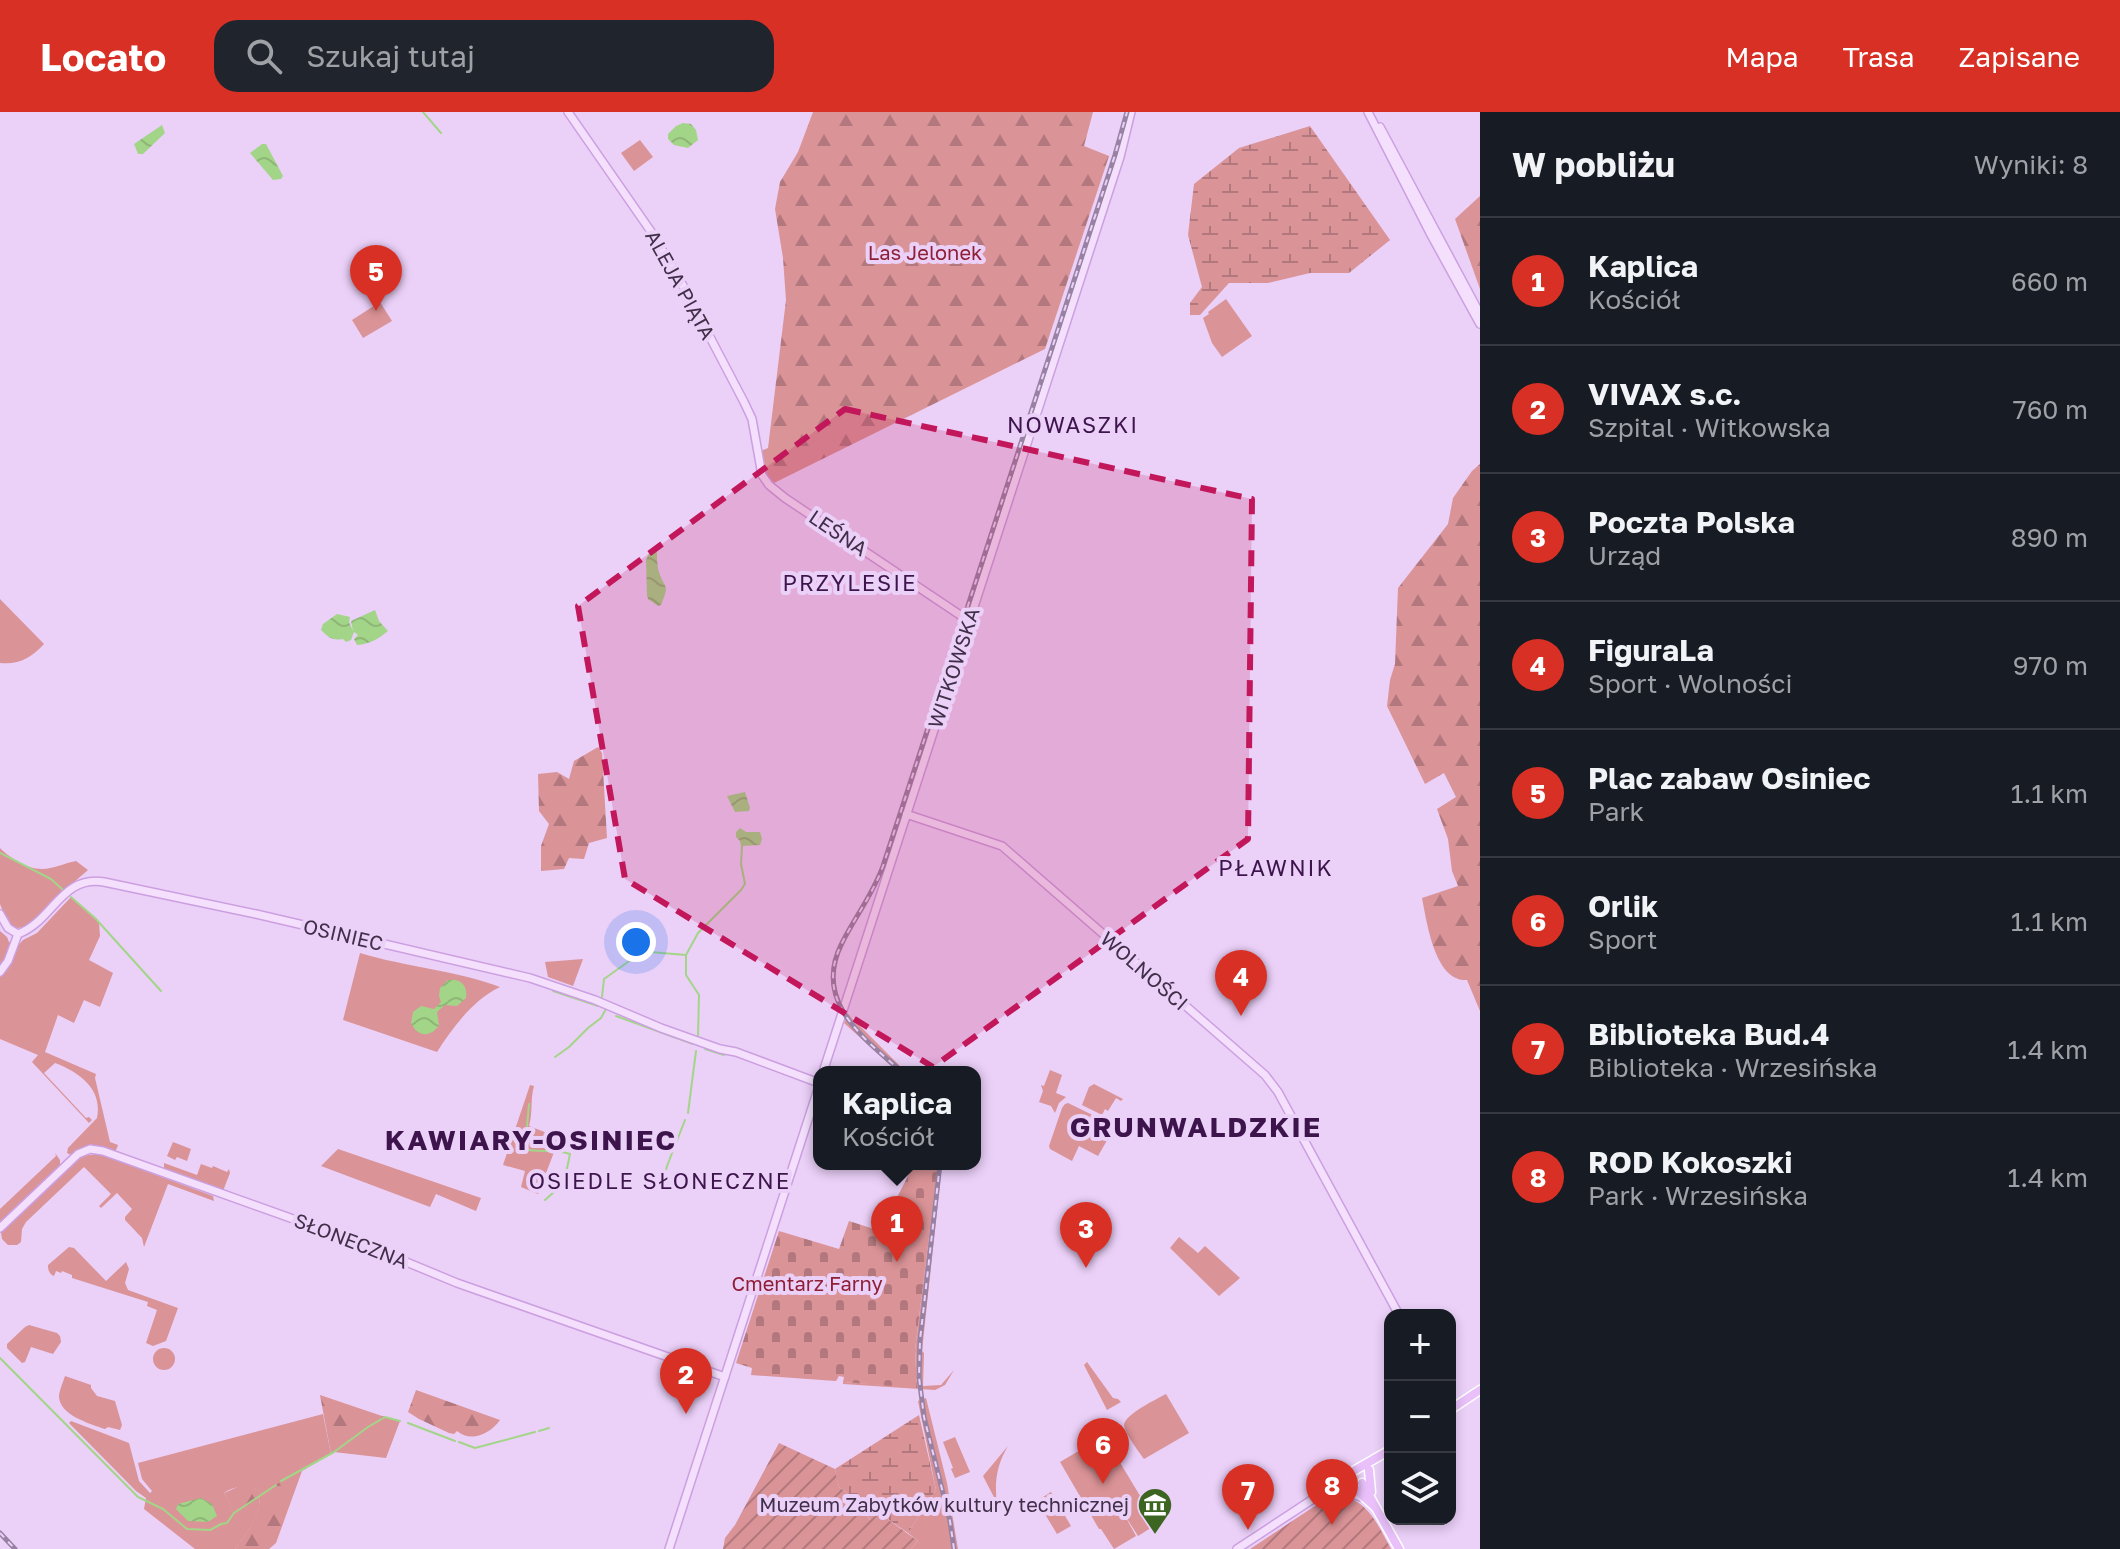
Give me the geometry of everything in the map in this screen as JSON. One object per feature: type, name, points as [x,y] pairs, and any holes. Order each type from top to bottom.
[{"type":"main road","points":[[1456,1406],[1480,1390]]},
{"type":"main road","points":[[1356,1480],[1385,1453]]},
{"type":"main road","points":[[1356,1480],[1379,1457]]},
{"type":"main road","points":[[1369,1470],[1376,1508]]},
{"type":"main road","points":[[1356,1480],[1399,1549]]},
{"type":"street","name":"ALEJA PIĄTA","points":[[568,112],[637,209],[680,280],[752,419],[758,461]]},
{"type":"street","name":"WITKOWSKA","points":[[825,1066],[1120,157],[1131,112]]},
{"type":"street","points":[[1369,112],[1480,314]]},
{"type":"street","points":[[1369,112],[1480,324]]},
{"type":"street","name":"LEŚNA","points":[[758,461],[765,481],[773,489],[969,621]]},
{"type":"street","name":"WOLNOŚCI","points":[[906,814],[1002,846],[1265,1075],[1278,1092],[1396,1309]]},
{"type":"street","name":"OSINIEC","points":[[0,972],[8,961],[18,934],[34,926],[74,886],[89,881],[104,882],[530,978],[813,1083]]},
{"type":"street","points":[[0,914],[8,928],[18,934]]},
{"type":"street","points":[[669,1549],[813,1104]]},
{"type":"street","name":"SŁONECZNA","points":[[0,1228],[78,1154],[90,1149],[103,1151],[363,1244],[457,1283],[725,1377]]},
{"type":"street","points":[[1237,1549],[1334,1486],[1356,1480]]},
{"type":"street","points":[[1317,1497],[1335,1491],[1345,1492],[1365,1499],[1376,1508]]},
{"type":"highlighted area","points":[[845,409],[1252,499],[1248,839],[933,1067],[625,879],[578,606]]},
{"type":"green space","name":"Las Jelonek","points":[[813,112],[1093,112],[1084,146],[1109,156],[1045,349],[774,483],[762,469],[761,451],[768,448],[786,300],[775,209],[780,182],[798,152]]},
{"type":"green space","points":[[1310,126],[1390,240],[1349,273],[1310,273],[1268,283],[1229,283],[1200,315],[1190,315],[1190,303],[1202,287],[1188,235],[1194,184],[1239,148]]},
{"type":"green space","points":[[640,140],[653,157],[634,171],[621,153]]},
{"type":"green space","points":[[1480,196],[1480,289],[1455,219]]},
{"type":"green space","points":[[1226,299],[1252,336],[1222,357],[1212,343],[1203,318]]},
{"type":"green space","points":[[380,302],[392,321],[363,338],[352,320]]},
{"type":"green space","points":[[1480,464],[1480,1011],[1467,980],[1447,972],[1440,962],[1422,898],[1458,886],[1452,871],[1448,839],[1437,809],[1456,797],[1444,773],[1425,784],[1387,706],[1395,664],[1398,588],[1448,524],[1453,498]]},
{"type":"green space","points":[[0,599],[44,644],[19,662],[0,663]]},
{"type":"green space","points":[[598,747],[602,753],[607,838],[589,843],[584,859],[569,858],[564,869],[541,871],[541,846],[549,824],[539,811],[538,774],[557,772],[569,779],[574,761]]},
{"type":"green space","points":[[0,848],[14,859],[36,869],[76,861],[88,870],[38,919],[27,927],[17,928],[7,922],[0,904]]},
{"type":"green space","points":[[71,897],[99,922],[100,936],[89,960],[113,973],[100,1007],[84,1000],[74,1023],[58,1015],[45,1052],[96,1074],[110,1142],[118,1145],[116,1150],[89,1147],[71,1155],[67,1153],[68,1148],[97,1118],[96,1098],[87,1083],[64,1067],[55,1063],[44,1073],[86,1118],[92,1120],[89,1123],[32,1062],[38,1055],[0,1039],[0,931],[9,942],[18,946],[37,933]]},
{"type":"green space","points":[[360,953],[466,976],[500,987],[472,1007],[437,1052],[343,1020]]},
{"type":"green space","points":[[583,959],[573,986],[548,977],[545,962]]},
{"type":"green space","points":[[848,1014],[900,1066],[891,1066],[844,1023]]},
{"type":"green space","points":[[1050,1070],[1062,1075],[1056,1093],[1066,1097],[1055,1113],[1051,1106],[1039,1102],[1043,1091],[1041,1085],[1044,1086]]},
{"type":"green space","points":[[1094,1084],[1123,1099],[1116,1098],[1102,1115],[1082,1105],[1089,1087]]},
{"type":"green space","points":[[530,1085],[534,1086],[529,1126],[573,1146],[556,1147],[538,1194],[521,1187],[525,1171],[503,1165]]},
{"type":"green space","points":[[1068,1103],[1113,1125],[1098,1156],[1079,1146],[1072,1161],[1050,1149],[1062,1108]]},
{"type":"green space","points":[[173,1142],[191,1149],[187,1161],[167,1156]]},
{"type":"green space","points":[[338,1149],[481,1198],[476,1211],[436,1194],[430,1207],[321,1166]]},
{"type":"green space","points":[[55,1153],[60,1166],[0,1223],[0,1209],[56,1156]]},
{"type":"green space","points":[[100,1154],[213,1196],[214,1201],[168,1184],[144,1247],[142,1238],[125,1220],[132,1209],[117,1193],[101,1208],[99,1206],[111,1194],[84,1167],[26,1222],[21,1242],[8,1245],[2,1239],[1,1232],[80,1158]]},
{"type":"green space","points":[[164,1163],[197,1175],[201,1164],[227,1172],[229,1169],[230,1173],[223,1191],[164,1169]]},
{"type":"green space","name":"Cmentarz Farny","points":[[911,1170],[937,1170],[915,1350],[917,1388],[843,1382],[844,1377],[839,1376],[836,1381],[751,1375],[752,1368],[736,1363],[779,1231],[839,1249],[849,1221],[880,1231]]},
{"type":"green space","points":[[937,1170],[941,1170],[922,1351],[923,1386],[941,1385],[954,1370],[945,1385],[935,1390],[843,1384],[917,1387],[915,1350]]},
{"type":"green space","points":[[1179,1237],[1198,1253],[1205,1246],[1240,1278],[1219,1296],[1170,1248]]},
{"type":"green space","points":[[69,1247],[74,1248],[106,1281],[126,1262],[129,1269],[125,1283],[128,1290],[178,1308],[166,1341],[153,1346],[146,1343],[157,1310],[147,1306],[148,1302],[72,1278],[72,1275],[62,1271],[56,1271],[54,1276],[51,1274],[48,1265]]},
{"type":"green space","points":[[29,1325],[57,1333],[61,1342],[53,1354],[31,1347],[22,1363],[7,1348],[7,1344]]},
{"type":"green space","points":[[164,1348],[172,1351],[175,1359],[172,1367],[164,1370],[156,1367],[153,1359],[156,1351]]},
{"type":"green space","points":[[1087,1362],[1113,1398],[1121,1402],[1107,1410],[1084,1365]]},
{"type":"green space","points":[[65,1376],[91,1385],[97,1396],[115,1401],[122,1425],[120,1430],[105,1429],[69,1413],[60,1402],[59,1395]]},
{"type":"green space","points":[[416,1390],[500,1420],[480,1435],[462,1435],[457,1431],[449,1433],[408,1412]]},
{"type":"green space","points":[[1166,1394],[1189,1433],[1144,1459],[1124,1425],[1135,1412]]},
{"type":"green space","points":[[320,1395],[385,1417],[331,1454]]},
{"type":"green space","points":[[926,1398],[947,1483],[958,1549],[911,1549],[918,1541],[908,1533],[936,1490],[918,1401]]},
{"type":"green space","points":[[323,1414],[331,1454],[266,1492],[240,1487],[224,1493],[234,1512],[260,1496],[255,1518],[235,1549],[195,1549],[144,1509],[146,1498],[69,1423],[71,1421],[129,1443],[139,1481],[150,1493],[152,1491],[142,1479],[138,1463]]},
{"type":"green space","points":[[919,1415],[936,1490],[908,1533],[879,1513],[871,1521],[857,1500],[839,1487],[835,1469]]},
{"type":"green space","points":[[385,1417],[400,1421],[386,1458],[334,1452],[368,1427]]},
{"type":"green space","points":[[1104,1436],[1157,1524],[1138,1536],[1124,1514],[1136,1536],[1114,1549],[1060,1462]]},
{"type":"green space","points":[[955,1437],[970,1472],[955,1478],[943,1442]]},
{"type":"green space","points":[[779,1443],[835,1469],[839,1487],[857,1500],[870,1520],[879,1513],[918,1541],[911,1549],[723,1549],[725,1538]]},
{"type":"green space","points":[[1008,1446],[997,1473],[997,1503],[983,1476]]},
{"type":"green space","points":[[302,1471],[276,1543],[269,1549],[235,1549],[255,1518],[260,1497],[234,1513],[224,1493],[242,1485],[266,1491]]},
{"type":"green space","points":[[1051,1492],[1071,1526],[1057,1534],[1037,1501]]},
{"type":"green space","points":[[1341,1496],[1366,1509],[1391,1549],[1250,1549],[1327,1498]]},
{"type":"water","points":[[683,123],[691,124],[698,140],[688,148],[674,145],[668,139],[668,134]]},
{"type":"water","points":[[162,125],[165,133],[143,154],[138,154],[134,144]]},
{"type":"water","points":[[266,144],[283,176],[281,179],[273,180],[250,153]]},
{"type":"water","points":[[654,548],[657,551],[658,570],[666,587],[658,606],[647,595],[646,560]]},
{"type":"water","points":[[375,610],[388,631],[370,642],[357,645],[354,639],[358,635],[354,632],[351,640],[346,642],[330,638],[321,630],[323,624],[337,614],[350,617],[353,631],[351,621]]},
{"type":"water","points":[[745,792],[749,811],[735,812],[727,796]]},
{"type":"water","points":[[740,828],[746,832],[760,832],[760,845],[741,846],[736,837]]},
{"type":"water","points":[[448,980],[463,984],[466,998],[457,1006],[445,1005],[437,1012],[439,1025],[436,1029],[428,1034],[420,1033],[411,1023],[413,1012],[421,1006],[434,1009],[441,1002],[440,988]]},
{"type":"water","points":[[201,1498],[212,1504],[217,1516],[208,1522],[188,1521],[176,1509],[178,1504]]},
{"type":"waterway","points":[[423,112],[441,133]]},
{"type":"waterway","points":[[650,952],[686,955],[698,933],[745,884],[741,864],[742,846]]},
{"type":"waterway","points":[[0,853],[51,879],[63,890]]},
{"type":"waterway","points":[[71,897],[95,918],[161,991]]},
{"type":"waterway","points":[[686,956],[686,975],[699,995],[698,1036]]},
{"type":"waterway","points":[[602,997],[604,979],[632,959]]},
{"type":"waterway","points":[[553,991],[598,1006]]},
{"type":"waterway","points":[[555,1057],[601,1018],[606,1009]]},
{"type":"waterway","points":[[616,1016],[693,1044]]},
{"type":"waterway","points":[[705,1049],[724,1055]]},
{"type":"waterway","points":[[688,1113],[696,1051]]},
{"type":"waterway","points":[[527,1126],[529,1104]]},
{"type":"waterway","points":[[661,1189],[685,1120]]},
{"type":"waterway","points":[[526,1128],[520,1148],[570,1154],[564,1183],[545,1200]]},
{"type":"waterway","points":[[0,1358],[138,1497],[163,1509],[187,1529],[210,1530],[227,1523],[234,1513],[276,1485]]},
{"type":"waterway","points":[[281,1481],[334,1452],[385,1417],[400,1421]]},
{"type":"waterway","points":[[408,1423],[455,1441]]},
{"type":"waterway","points":[[539,1431],[549,1428]]},
{"type":"waterway","points":[[459,1442],[475,1448],[535,1432]]},
{"type":"railway","points":[[895,1066],[846,1017],[833,983],[834,964],[883,866],[1127,112]]},
{"type":"railway","points":[[939,1170],[920,1340],[919,1377],[924,1417],[954,1549]]},
{"type":"railway","points":[[0,1533],[15,1549]]},
{"type":"place","name":"Plac zabaw Osiniec","points":[[376,311]]},
{"type":"place","name":"FiguraLa","points":[[1241,1016]]},
{"type":"place","name":"Kaplica","points":[[897,1262]]},
{"type":"place","name":"Poczta Polska","points":[[1086,1268]]},
{"type":"place","name":"VIVAX s.c.","points":[[686,1414]]},
{"type":"place","name":"Orlik","points":[[1103,1484]]},
{"type":"place","name":"ROD Kokoszki","points":[[1332,1525]]},
{"type":"place","name":"Biblioteka Bud.4","points":[[1248,1530]]},
{"type":"place","name":"Muzeum Zabytków kultury technicznej","points":[[1155,1536]]},
{"type":"district","name":"NOWASZKI","points":[[1073,425]]},
{"type":"district","name":"PRZYLESIE","points":[[850,583]]},
{"type":"district","name":"PŁAWNIK","points":[[1276,868]]},
{"type":"district","name":"GRUNWALDZKIE","points":[[1196,1127]]},
{"type":"district","name":"KAWIARY-OSINIEC","points":[[531,1140]]},
{"type":"district","name":"OSIEDLE SŁONECZNE","points":[[660,1181]]}]
